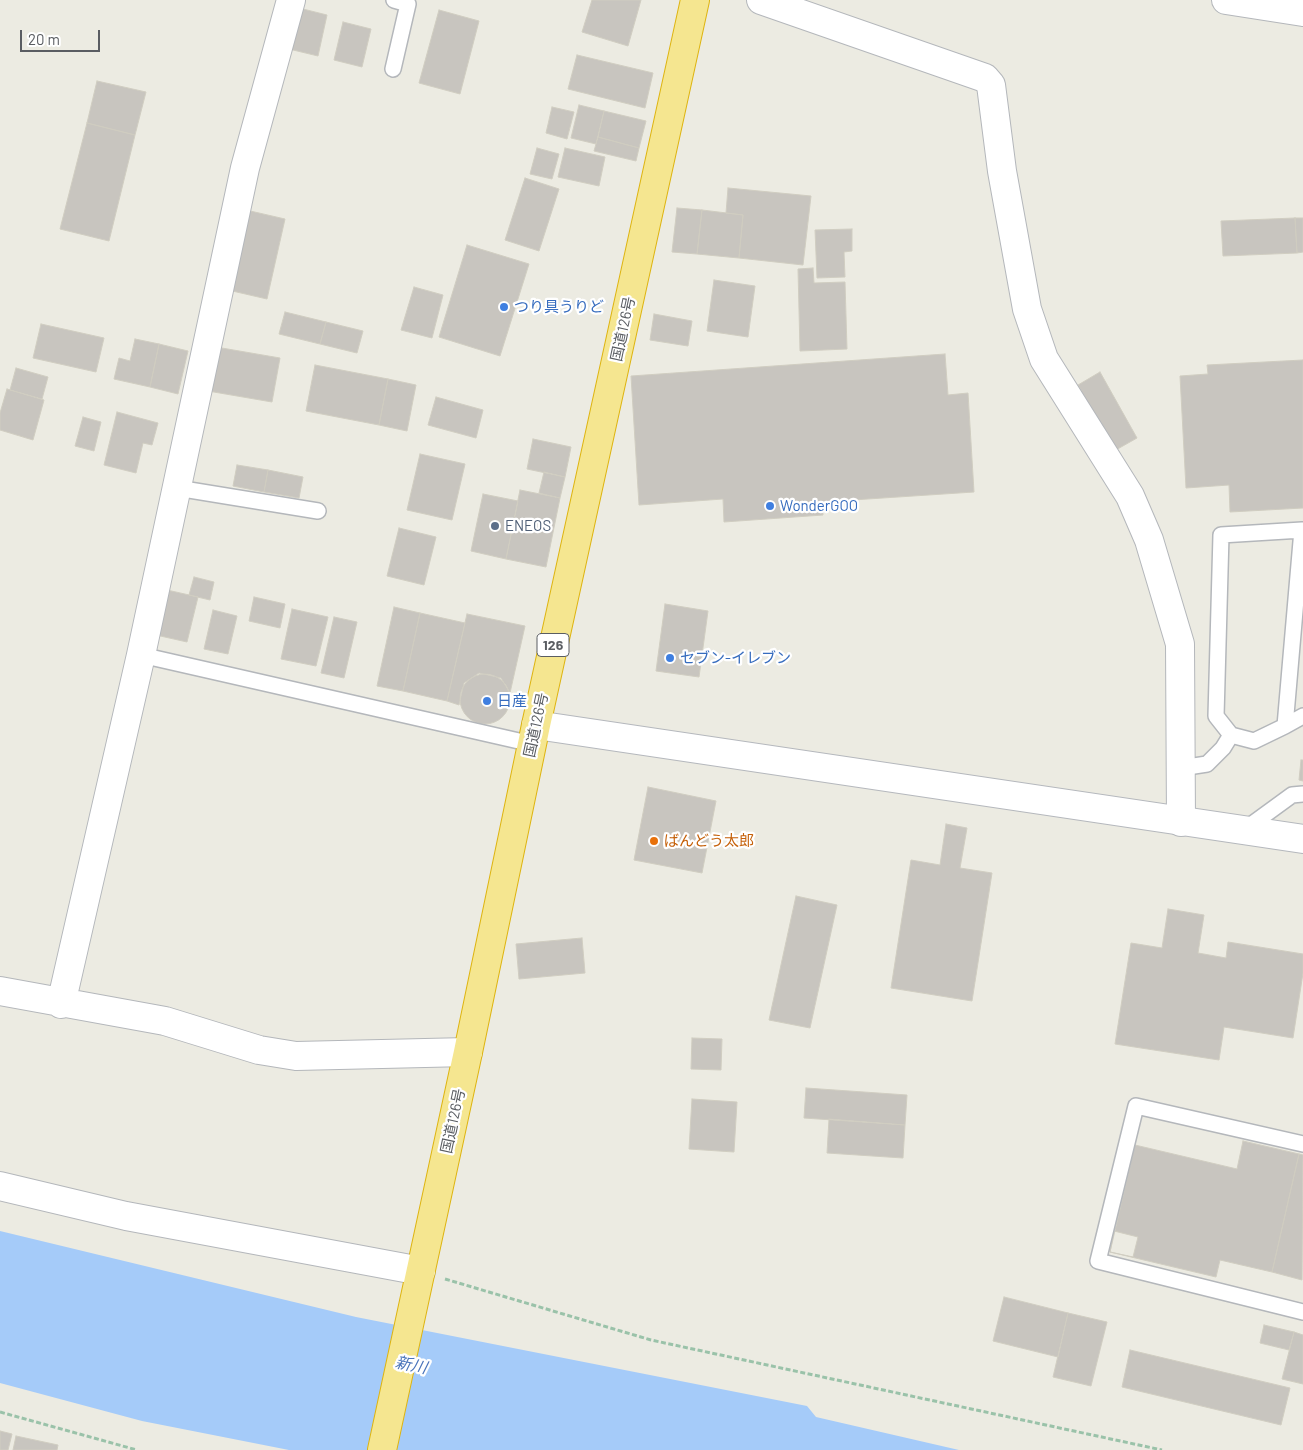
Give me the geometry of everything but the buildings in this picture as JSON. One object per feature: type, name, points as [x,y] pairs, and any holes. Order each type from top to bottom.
[{"type":"highway","name":"国道126号","points":[[382,1450],[534,734],[695,0]]},
{"type":"street","points":[[61,1004],[141,655],[245,168],[291,0]]},
{"type":"street","points":[[761,0],[986,78],[991,85],[1002,171],[1028,308],[1044,358],[1130,496],[1150,540],[1180,644],[1181,822]]},
{"type":"street","points":[[1226,0],[1303,12]]},
{"type":"street","points":[[534,734],[1303,839]]},
{"type":"street","points":[[0,991],[61,1004],[165,1021],[259,1050],[296,1056],[468,1052]]},
{"type":"street","points":[[0,1186],[418,1282]]},
{"type":"lane","points":[[393,69],[408,4],[394,0]]},
{"type":"lane","points":[[176,488],[318,510]]},
{"type":"lane","points":[[1285,726],[1303,530],[1221,535],[1216,716],[1231,735],[1254,741],[1285,726],[1303,716]]},
{"type":"lane","points":[[141,655],[534,734]]},
{"type":"lane","points":[[1181,768],[1207,764],[1223,748],[1231,735]]},
{"type":"lane","points":[[1243,831],[1292,794],[1303,794]]},
{"type":"lane","points":[[1303,1144],[1136,1106],[1098,1261],[1303,1312]]},
{"type":"path","points":[[418,1282],[651,1340],[1162,1450]]},
{"type":"path","points":[[0,1412],[137,1450]]},
{"type":"water","name":"新川","points":[[0,1231],[356,1317],[807,1406],[816,1417],[959,1450],[289,1450],[142,1421],[0,1383]]},
{"type":"place","name":"つり具うりど","points":[[504,307]]},
{"type":"place","name":"WonderGOO","points":[[770,506]]},
{"type":"place","name":"ENEOS","points":[[495,526]]},
{"type":"place","name":"セブン-イレブン","points":[[670,658]]},
{"type":"place","name":"日産","points":[[487,701]]},
{"type":"place","name":"ばんどう太郎","points":[[654,841]]}]
